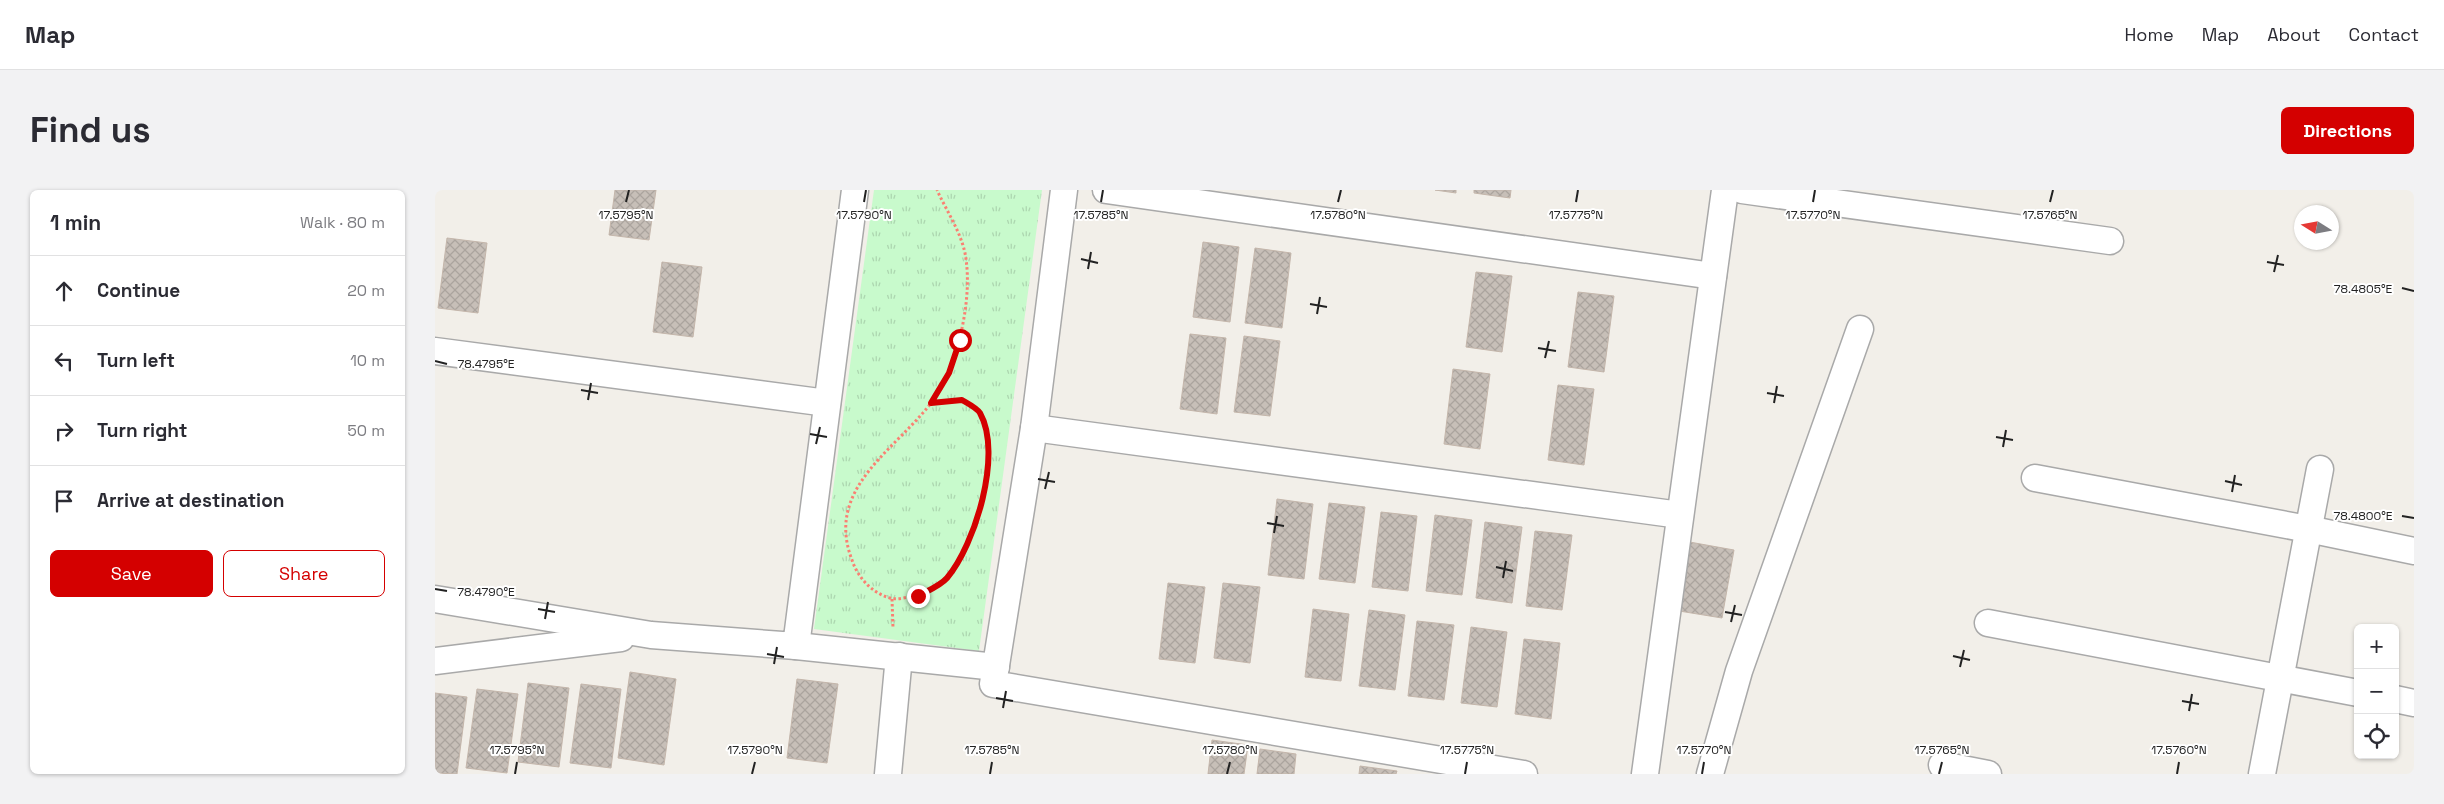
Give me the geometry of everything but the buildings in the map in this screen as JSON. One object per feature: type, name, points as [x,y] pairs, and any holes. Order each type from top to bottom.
[{"type":"street","points":[[796,646],[855,190]]},
{"type":"street","points":[[1064,190],[1034,428],[993,684],[1524,774]]},
{"type":"street","points":[[1106,190],[1713,276]]},
{"type":"street","points":[[1645,774],[1725,190]]},
{"type":"street","points":[[1742,190],[2110,241]]},
{"type":"street","points":[[1710,774],[1739,671],[1860,329]]},
{"type":"street","points":[[435,352],[827,403]]},
{"type":"street","points":[[1034,428],[1680,514]]},
{"type":"street","points":[[2262,774],[2320,469]]},
{"type":"street","points":[[2035,478],[2308,529],[2414,551]]},
{"type":"street","points":[[435,599],[651,635],[796,646],[996,667]]},
{"type":"street","points":[[1988,623],[2354,692]]},
{"type":"street","points":[[435,661],[651,635]]},
{"type":"street","points":[[888,774],[899,656]]},
{"type":"street","points":[[2399,700],[2414,703]]},
{"type":"street","points":[[1941,765],[1988,774]]},
{"type":"path","points":[[931,403],[962,400],[979,412],[988,438],[983,501],[972,536],[959,561],[945,580],[918,596],[892,599],[872,590],[856,572],[848,550],[847,524],[851,500],[865,474],[887,448],[917,422],[931,403],[949,373],[960,340],[966,294],[966,259],[956,228],[937,190]]},
{"type":"green space","points":[[874,190],[1042,190],[979,651],[814,629]]},
{"type":"route","points":[[918,596],[945,580],[959,561],[972,536],[983,501],[988,438],[979,412],[962,400],[931,403],[949,373],[960,340]]}]
